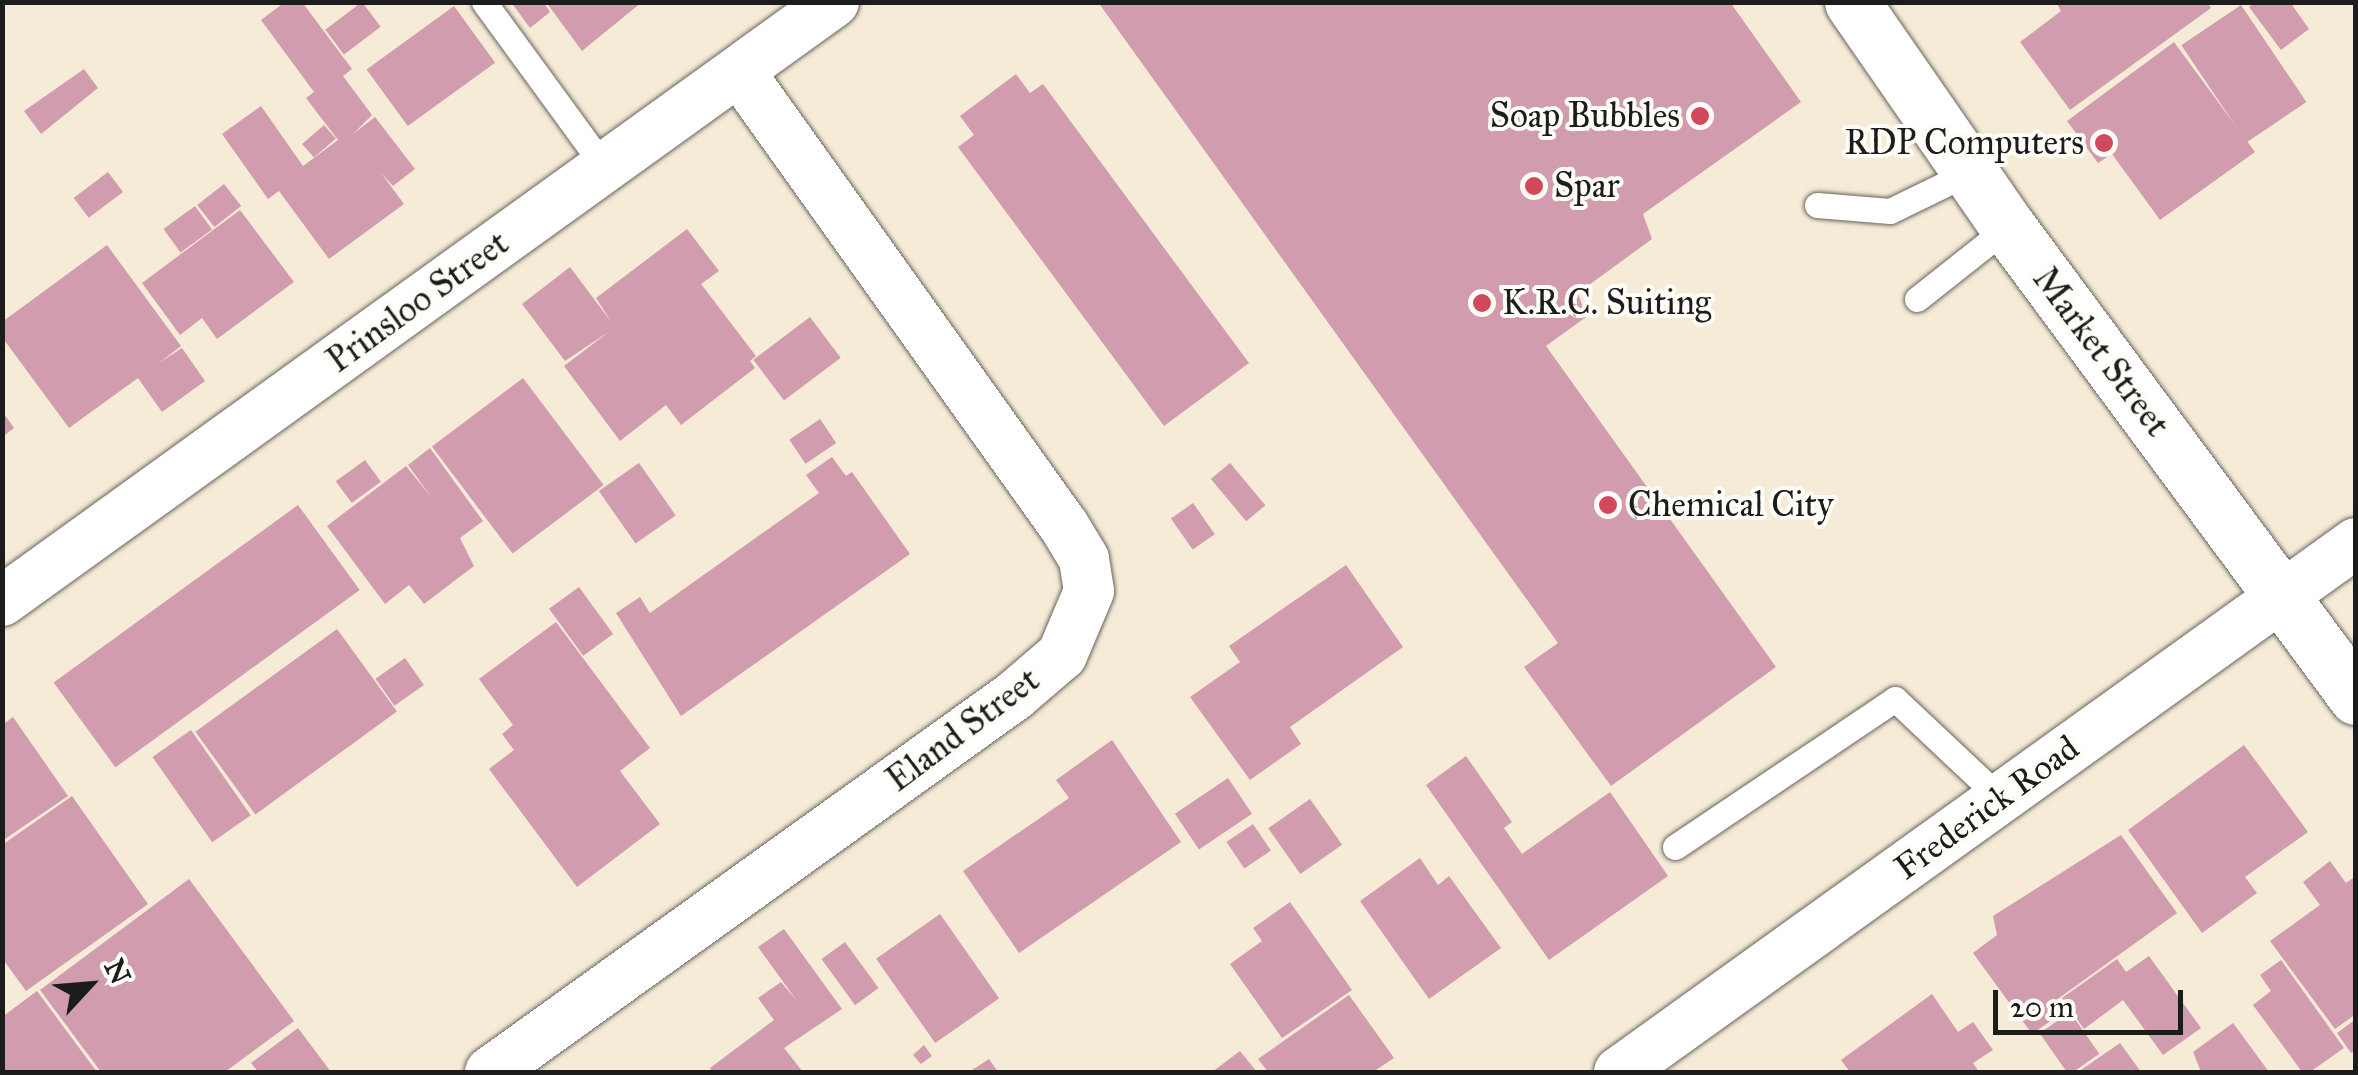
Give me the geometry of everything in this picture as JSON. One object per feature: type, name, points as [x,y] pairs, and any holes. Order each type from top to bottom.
[{"type":"street","name":"Prinsloo Street","points":[[2,601],[834,2]]},
{"type":"street","name":"Market Street","points":[[1852,2],[2008,227],[2356,697]]},
{"type":"street","name":"Eland Street","points":[[490,1072],[1014,696],[1062,655],[1089,591],[1084,559],[1064,526],[739,71]]},
{"type":"street","name":"Frederick Road","points":[[1618,1072],[2356,543]]},
{"type":"lane","points":[[484,2],[605,168]]},
{"type":"lane","points":[[1818,205],[1890,211],[1970,172]]},
{"type":"lane","points":[[1917,299],[2008,227]]},
{"type":"lane","points":[[1675,848],[1895,699],[2000,798]]},
{"type":"building","points":[[285,2],[302,2],[352,69],[343,76],[372,115],[353,134],[375,117],[415,169],[393,186],[381,173],[404,204],[329,259],[279,191],[268,199],[222,134],[261,106],[303,166],[338,140],[306,98],[314,92],[261,20]]},
{"type":"building","points":[[362,2],[381,27],[344,54],[325,30]]},
{"type":"building","points":[[511,2],[543,2],[550,12],[530,28]]},
{"type":"building","points":[[546,2],[642,2],[582,51]]},
{"type":"building","points":[[1098,2],[1730,2],[1801,102],[1643,214],[1652,239],[1578,293],[1586,317],[1546,346],[1776,667],[1611,786],[1524,667],[1558,643]]},
{"type":"building","points":[[2056,2],[2207,2],[2211,8],[2070,110],[2020,42],[2061,11]]},
{"type":"building","points":[[2256,2],[2290,2],[2309,29],[2281,50],[2249,7]]},
{"type":"building","points":[[2241,5],[2306,102],[2247,142],[2181,45]]},
{"type":"building","points":[[454,6],[495,63],[408,126],[367,69]]},
{"type":"building","points":[[2174,42],[2255,152],[2160,220],[2112,154],[2098,163],[2067,121]]},
{"type":"building","points":[[84,69],[98,88],[41,134],[24,111]]},
{"type":"building","points":[[1016,74],[1030,93],[1043,84],[1249,363],[1164,426],[958,147],[974,135],[960,116]]},
{"type":"building","points":[[324,125],[336,139],[314,158],[302,144]]},
{"type":"building","points":[[108,172],[123,192],[89,218],[74,198]]},
{"type":"building","points":[[224,184],[241,206],[214,227],[197,205]]},
{"type":"building","points":[[195,206],[212,229],[180,252],[163,229]]},
{"type":"building","points":[[240,210],[294,282],[217,339],[202,318],[180,335],[142,283]]},
{"type":"building","points":[[687,229],[719,271],[701,284],[756,356],[750,361],[755,368],[681,425],[666,405],[620,441],[564,366],[610,331],[565,361],[522,304],[570,267],[612,323],[596,298]]},
{"type":"building","points":[[107,245],[181,346],[159,363],[182,348],[205,381],[162,412],[138,378],[69,428],[2,337],[2,322]]},
{"type":"building","points":[[810,317],[841,358],[784,400],[753,360]]},
{"type":"building","points":[[523,378],[604,485],[513,554],[432,447]]},
{"type":"building","points":[[2,411],[14,428],[2,437]]},
{"type":"building","points":[[820,419],[836,443],[806,464],[789,440]]},
{"type":"building","points":[[430,448],[483,521],[460,538],[474,566],[424,604],[409,585],[385,604],[327,526],[406,466],[432,498],[408,465]]},
{"type":"building","points":[[832,457],[846,476],[852,472],[910,554],[681,716],[616,613],[640,597],[650,613],[819,493],[806,475]]},
{"type":"building","points":[[365,460],[381,482],[352,503],[336,481]]},
{"type":"building","points":[[639,463],[676,515],[636,544],[599,491]]},
{"type":"building","points":[[1230,463],[1265,505],[1246,521],[1211,479]]},
{"type":"building","points":[[1193,503],[1215,534],[1193,550],[1171,518]]},
{"type":"building","points":[[298,505],[360,590],[115,767],[54,683]]},
{"type":"building","points":[[1346,565],[1403,647],[1290,727],[1301,744],[1250,780],[1190,697],[1240,662],[1229,646]]},
{"type":"building","points":[[579,587],[613,634],[583,656],[549,609]]},
{"type":"building","points":[[556,622],[650,748],[620,771],[660,824],[577,887],[489,769],[514,750],[502,734],[513,725],[479,679]]},
{"type":"building","points":[[337,629],[397,712],[255,814],[195,732]]},
{"type":"building","points":[[405,658],[424,685],[394,706],[376,679]]},
{"type":"building","points":[[13,717],[68,796],[2,841],[2,725]]},
{"type":"building","points":[[191,730],[251,815],[212,842],[152,757]]},
{"type":"building","points":[[1112,740],[1181,842],[1019,953],[963,871],[1069,798],[1056,780]]},
{"type":"building","points":[[2244,745],[2308,832],[2245,877],[2257,893],[2202,933],[2128,830]]},
{"type":"building","points":[[1466,756],[1512,822],[1504,828],[1522,854],[1610,792],[1668,876],[1549,960],[1426,785]]},
{"type":"building","points":[[1228,778],[1252,814],[1199,849],[1175,814]]},
{"type":"building","points":[[72,796],[148,904],[26,991],[2,958],[2,845]]},
{"type":"building","points":[[1310,799],[1342,845],[1300,874],[1268,828]]},
{"type":"building","points":[[1253,824],[1271,851],[1244,868],[1226,842]]},
{"type":"building","points":[[2121,835],[2177,913],[2048,1006],[2059,1000],[2066,1010],[2032,1034],[1973,953],[1997,935],[1993,916]]},
{"type":"building","points":[[1420,858],[1438,885],[1449,876],[1501,948],[1429,999],[1360,901]]},
{"type":"building","points":[[2330,861],[2346,883],[2356,876],[2356,1014],[2335,1029],[2270,941],[2320,905],[2303,882]]},
{"type":"building","points":[[189,879],[294,1021],[225,1072],[101,1072],[40,990]]},
{"type":"building","points":[[1290,902],[1352,990],[1282,1038],[1230,964],[1262,941],[1253,928]]},
{"type":"building","points":[[940,914],[999,998],[935,1043],[876,959]]},
{"type":"building","points":[[784,929],[842,1009],[784,1048],[803,1072],[713,1072],[710,1068],[774,1020],[758,998],[781,982],[797,1001],[758,947]]},
{"type":"building","points":[[845,942],[879,988],[855,1005],[822,959]]},
{"type":"building","points":[[2149,956],[2201,1028],[2163,1055],[2123,1000],[2084,1029],[2062,998],[2117,959],[2126,972]]},
{"type":"building","points":[[2281,960],[2344,1048],[2310,1072],[2302,1072],[2253,1005],[2271,991],[2260,975]]},
{"type":"building","points":[[37,991],[97,1072],[2,1072],[2,1017]]},
{"type":"building","points":[[1932,994],[1958,1032],[1973,1022],[1993,1050],[1973,1063],[1979,1072],[1850,1072],[1841,1060]]},
{"type":"building","points":[[1349,995],[1394,1058],[1373,1072],[1268,1072],[1258,1059]]},
{"type":"building","points":[[2070,1012],[2099,1054],[2073,1072],[2067,1072],[2040,1033]]},
{"type":"building","points":[[2356,1019],[2356,1050],[2351,1053],[2337,1033]]},
{"type":"building","points":[[2233,1023],[2269,1072],[2201,1072],[2193,1052]]},
{"type":"building","points":[[298,1028],[331,1072],[258,1072],[251,1063]]},
{"type":"building","points":[[2120,1043],[2141,1072],[2078,1072]]},
{"type":"building","points":[[924,1045],[932,1056],[921,1064],[913,1055]]},
{"type":"building","points":[[1240,1051],[1257,1072],[1212,1072]]},
{"type":"building","points":[[989,1059],[998,1072],[969,1072]]},
{"type":"place","name":"Soap Bubbles","points":[[1700,116]]},
{"type":"place","name":"RDP Computers","points":[[2104,143]]},
{"type":"place","name":"Spar","points":[[1534,186]]},
{"type":"place","name":"K.R.C. Suiting","points":[[1482,303]]},
{"type":"place","name":"Chemical City","points":[[1608,505]]}]
